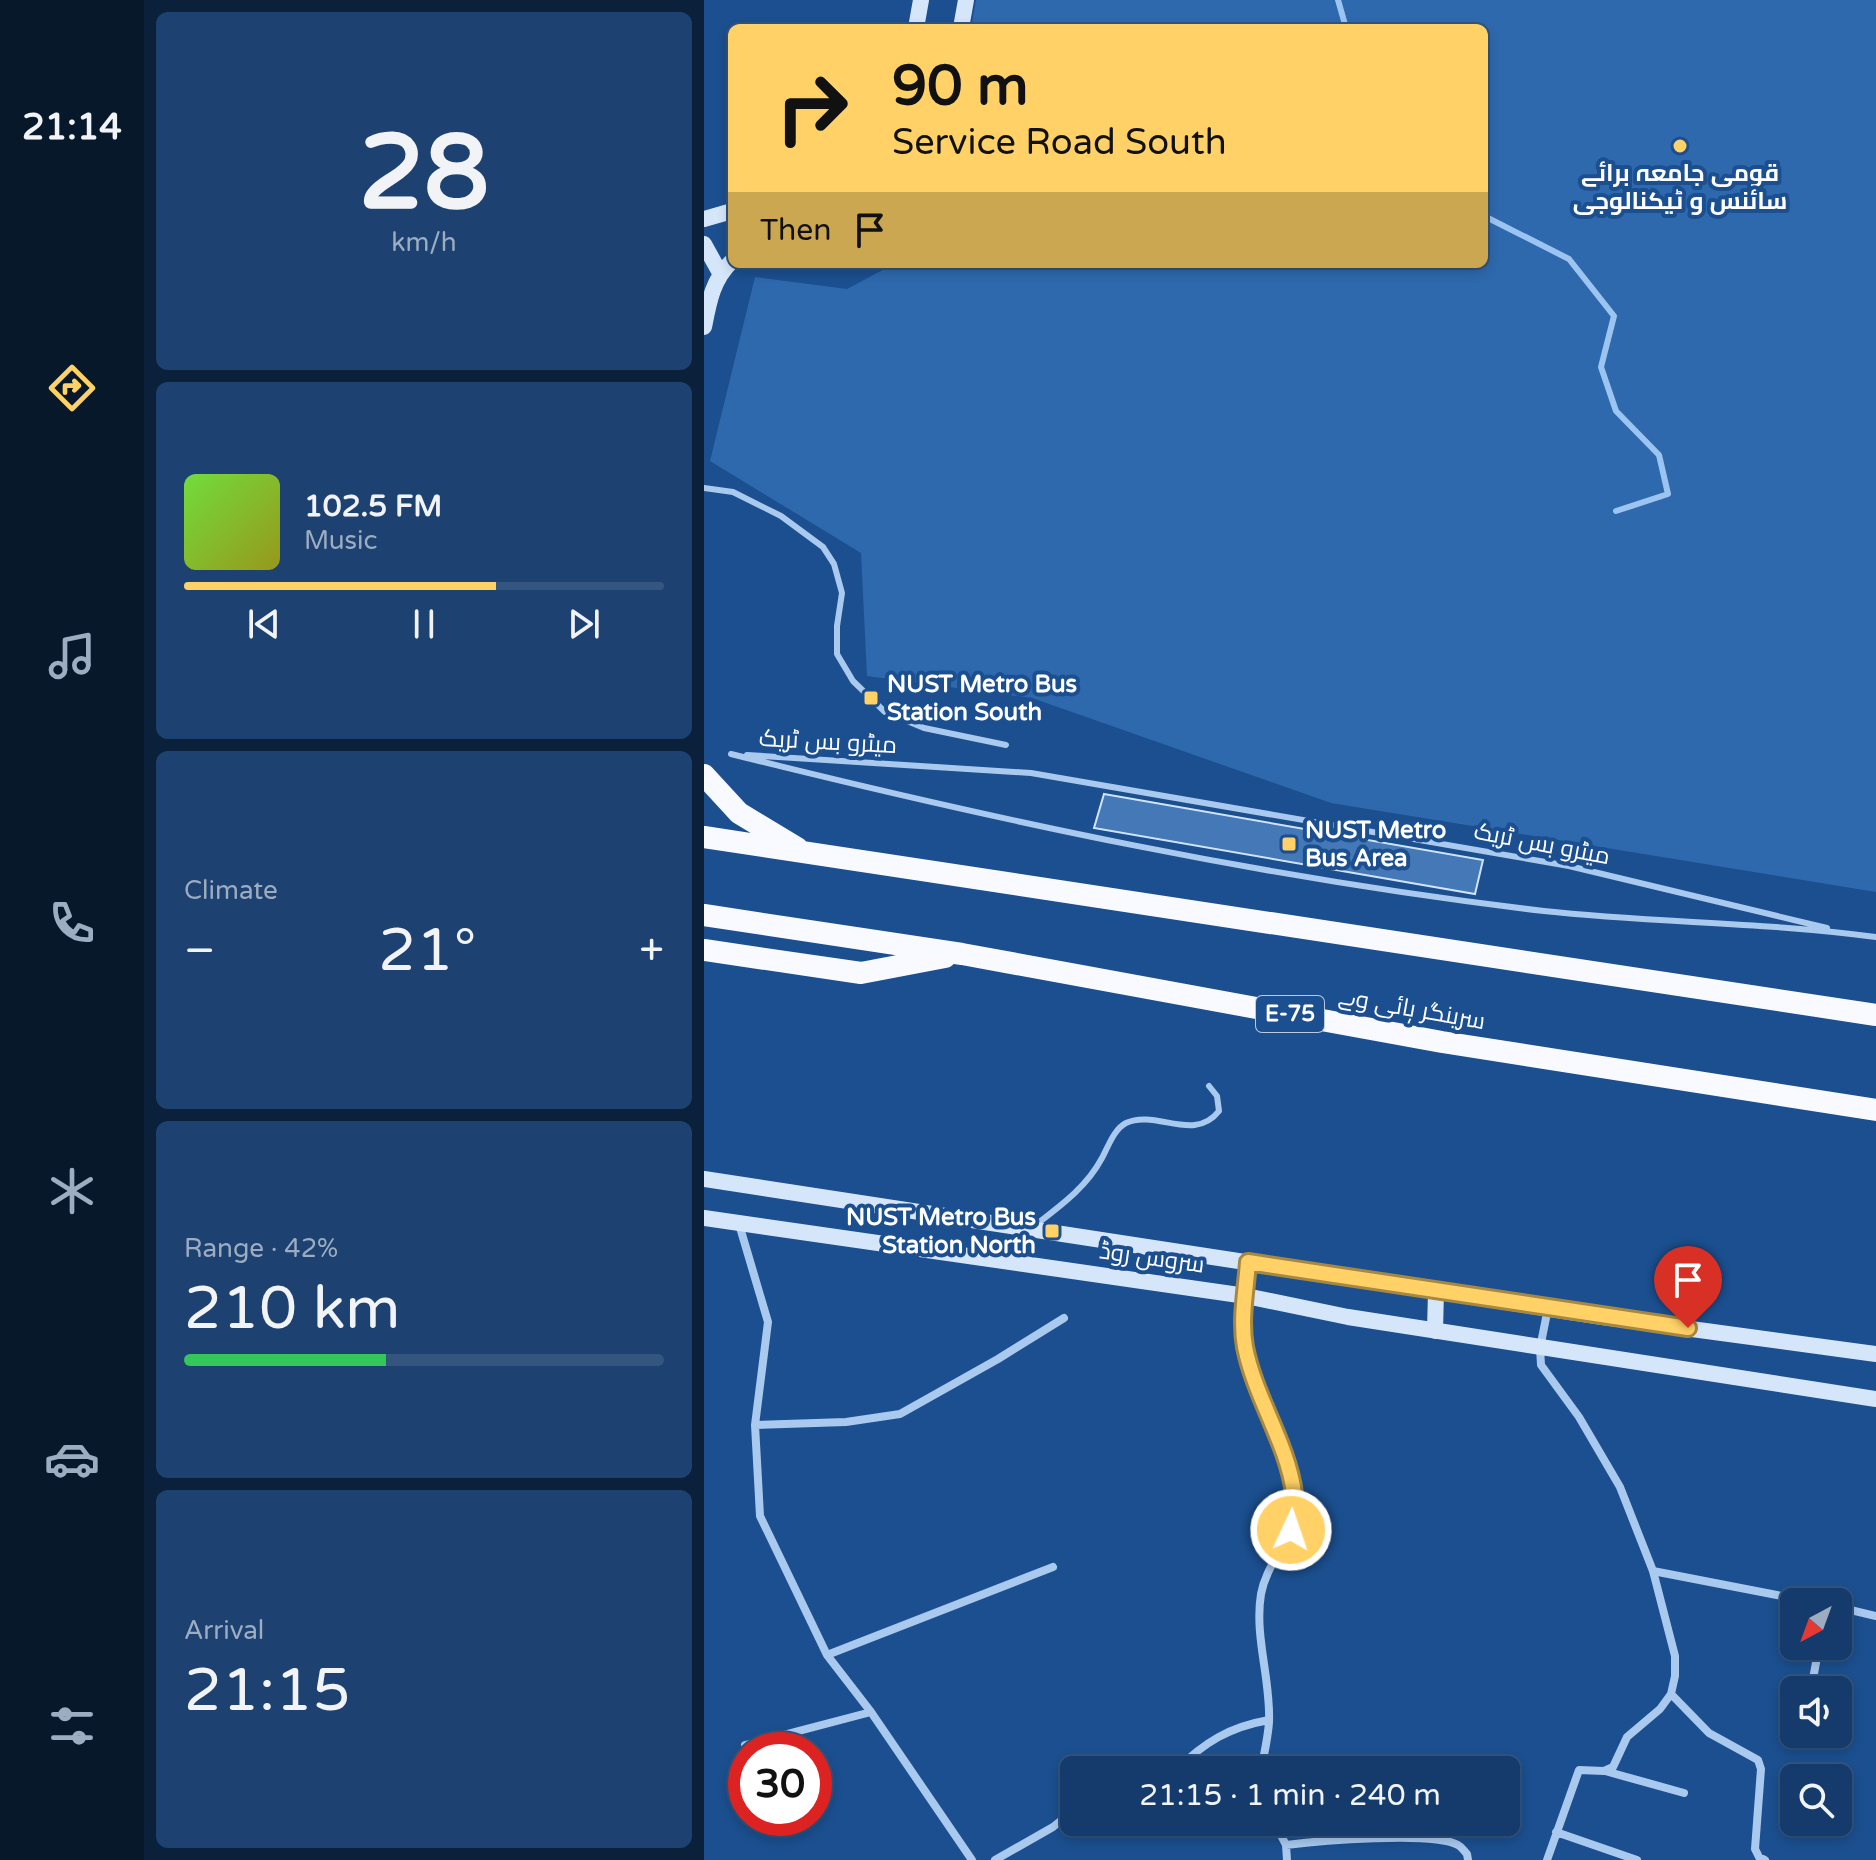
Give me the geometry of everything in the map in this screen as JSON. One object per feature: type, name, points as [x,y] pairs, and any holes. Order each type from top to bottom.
[{"type":"highway","points":[[704,775],[739,813],[810,855]]},
{"type":"highway","points":[[704,837],[1876,1015]]},
{"type":"highway","name":"سرینگر ہائی وے","points":[[704,915],[962,954],[1442,1042],[1876,1110]]},
{"type":"highway","points":[[704,950],[861,973],[962,954]]},
{"type":"main road","points":[[917,24],[921,0]]},
{"type":"main road","points":[[962,24],[966,0]]},
{"type":"main road","points":[[704,219],[728,212]]},
{"type":"main road","points":[[704,244],[720,273]]},
{"type":"main road","points":[[704,327],[713,288],[728,265]]},
{"type":"main road","points":[[704,1179],[1548,1308],[1876,1354]]},
{"type":"main road","name":"سروس روڈ","points":[[704,1218],[1246,1296],[1435,1331],[1876,1399]]},
{"type":"main road","points":[[1435,1331],[1436,1291]]},
{"type":"street","points":[[739,1224],[768,1322],[755,1425],[760,1516],[827,1655],[871,1712],[972,1860]]},
{"type":"street","points":[[1248,1262],[1242,1328],[1245,1350],[1284,1452],[1294,1495],[1291,1530],[1268,1573],[1260,1602],[1269,1720],[1263,1756]]},
{"type":"street","points":[[1548,1308],[1540,1348],[1541,1365],[1579,1417],[1620,1487],[1653,1571],[1675,1656],[1671,1694],[1660,1709],[1627,1737],[1616,1762],[1604,1771]]},
{"type":"street","points":[[755,1425],[846,1422],[900,1414],[1064,1318]]},
{"type":"street","points":[[827,1655],[1053,1567]]},
{"type":"street","points":[[1653,1571],[1780,1596]]},
{"type":"street","points":[[1852,1610],[1876,1616]]},
{"type":"street","points":[[1671,1694],[1709,1733],[1758,1760],[1761,1769],[1755,1849],[1759,1857],[1765,1860]]},
{"type":"street","points":[[795,1732],[871,1712]]},
{"type":"street","points":[[1190,1756],[1199,1747],[1241,1725],[1269,1720]]},
{"type":"street","points":[[1547,1860],[1579,1770],[1604,1771],[1684,1793]]},
{"type":"street","points":[[995,1860],[1060,1821]]},
{"type":"street","points":[[1556,1832],[1637,1860]]},
{"type":"street","points":[[1281,1836],[1286,1845],[1287,1860]]},
{"type":"street","points":[[1286,1845],[1333,1839],[1438,1840],[1457,1844],[1467,1854],[1468,1860]]},
{"type":"lane","points":[[704,488],[733,492],[781,516],[823,547],[834,564],[842,593],[837,654],[853,681],[885,712],[924,728],[1006,745]]},
{"type":"lane","name":"میٹرو بس ٹریک","points":[[1847,933],[1569,866],[1031,773],[731,754],[915,800],[1352,885],[1546,911],[1876,937]]},
{"type":"lane","points":[[1031,1228],[1074,1195],[1090,1178],[1114,1135],[1126,1123],[1142,1121],[1197,1125],[1211,1122],[1219,1111],[1217,1096],[1209,1086]]},
{"type":"shaded area","points":[[976,0],[1876,0],[1876,892],[1331,803],[1032,698],[867,676],[861,553],[710,461],[755,277],[847,289],[886,268],[1488,268],[1488,24],[972,24]]},
{"type":"building","name":"NUST Metro Bus Area","points":[[1104,794],[1483,860],[1475,894],[1094,828]]},
{"type":"waterway","points":[[1338,0],[1345,24]]},
{"type":"waterway","points":[[1488,218],[1569,259],[1614,316],[1601,367],[1616,411],[1659,455],[1668,494],[1616,511]]},
{"type":"place","name":"قومی جامعہ برائے سائنس و ٹیکنالوجی","points":[[1680,146]]},
{"type":"place","name":"NUST Metro Bus Station South","points":[[871,698]]},
{"type":"place","name":"NUST Metro Bus Area","points":[[1289,844]]},
{"type":"place","name":"NUST Metro Bus Station North","points":[[1052,1231]]},
{"type":"route","points":[[1291,1530],[1294,1495],[1284,1452],[1245,1350],[1242,1328],[1248,1262],[1688,1328]]}]
